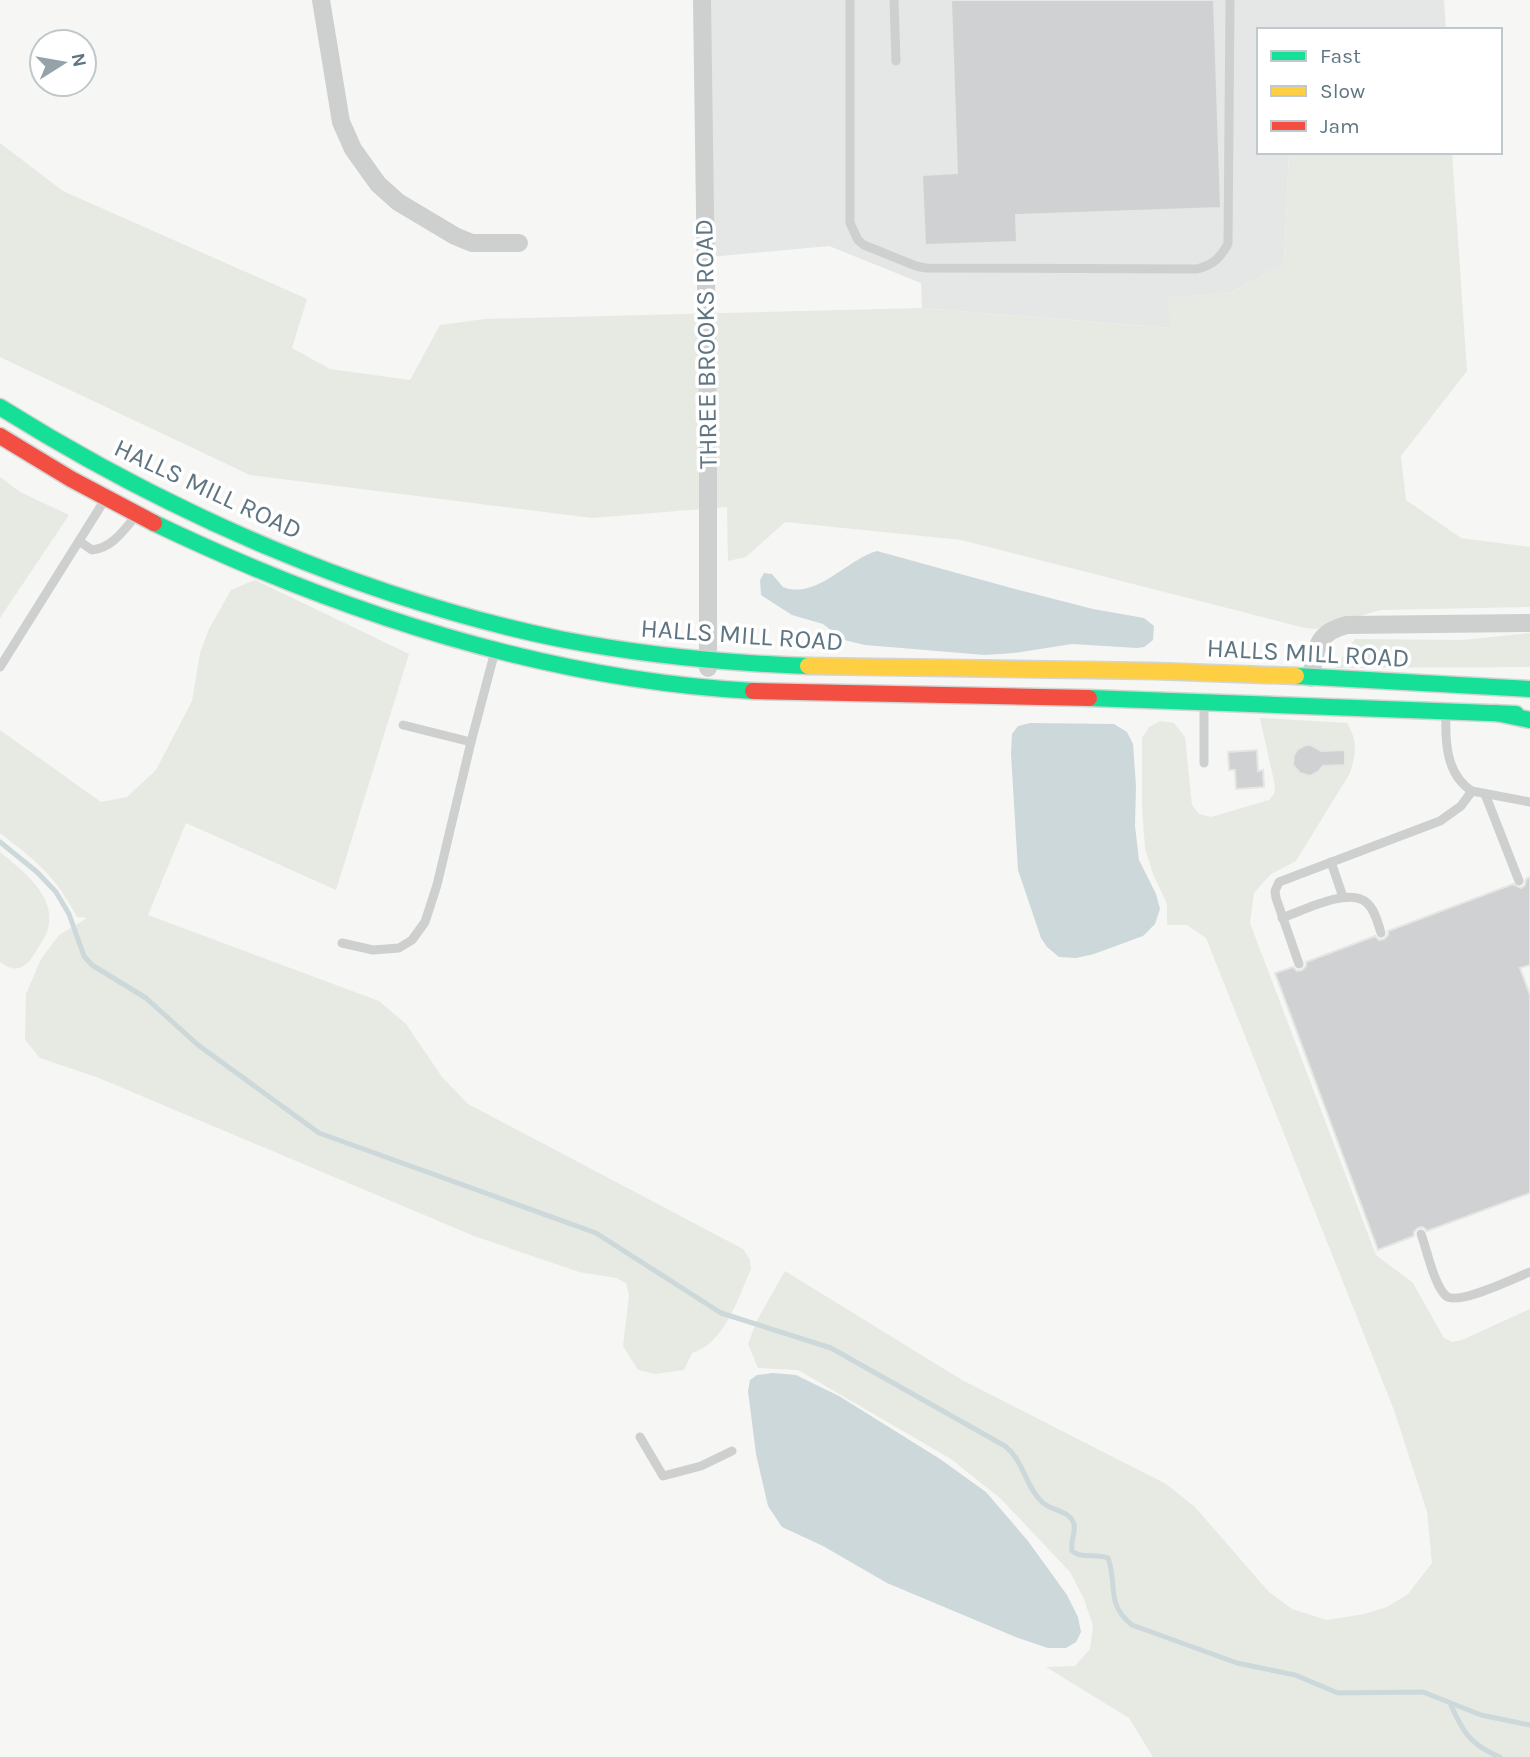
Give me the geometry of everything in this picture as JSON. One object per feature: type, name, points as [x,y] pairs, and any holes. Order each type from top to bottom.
[{"type":"main road","name":"HALLS MILL ROAD","points":[[0,407],[87,460],[202,518],[283,552],[463,615],[549,636],[655,655],[813,667],[1106,670],[1530,689]]},
{"type":"main road","name":"HALLS MILL ROAD","points":[[0,436],[105,499],[203,547],[340,601],[423,630],[495,650],[589,671],[708,687],[818,692],[1204,700],[1530,715]]},
{"type":"main road","points":[[818,692],[827,683],[906,680],[920,670]]},
{"type":"main road","points":[[1496,713],[1530,720]]},
{"type":"street","points":[[321,0],[341,122],[353,149],[377,184],[398,202],[455,236],[472,243],[519,243]]},
{"type":"street","name":"THREE BROOKS ROAD","points":[[702,0],[708,423],[708,687]]},
{"type":"street","points":[[1311,678],[1319,640],[1334,629],[1347,625],[1530,623]]},
{"type":"lane","points":[[850,0],[850,223],[853,232],[864,245],[926,268],[1197,269],[1210,265],[1221,256],[1228,244],[1230,0]]},
{"type":"lane","points":[[894,0],[896,61]]},
{"type":"lane","points":[[0,667],[105,499]]},
{"type":"lane","points":[[79,541],[92,550],[108,545],[136,515]]},
{"type":"lane","points":[[342,943],[373,950],[399,948],[412,940],[425,922],[437,885],[495,650]]},
{"type":"lane","points":[[1447,684],[1446,741],[1451,763],[1459,780],[1472,791],[1530,802]]},
{"type":"lane","points":[[1204,700],[1204,763]]},
{"type":"lane","points":[[403,725],[471,742]]},
{"type":"lane","points":[[1299,964],[1276,898],[1275,891],[1279,882],[1440,821],[1461,806],[1472,791]]},
{"type":"lane","points":[[1485,794],[1519,881]]},
{"type":"lane","points":[[1331,862],[1343,897]]},
{"type":"lane","points":[[1282,918],[1343,897],[1357,896],[1369,905],[1381,933]]},
{"type":"lane","points":[[1421,1234],[1438,1283],[1451,1298],[1464,1298],[1530,1272]]},
{"type":"lane","points":[[639,1437],[663,1476],[701,1466],[732,1451]]},
{"type":"shaded area","points":[[710,0],[1444,0],[1446,28],[1257,28],[1257,154],[1289,154],[1284,263],[1230,293],[1168,298],[1171,328],[922,308],[921,283],[829,246],[710,257]]},
{"type":"shaded area","points":[[0,143],[63,191],[307,299],[292,348],[330,369],[410,380],[440,325],[485,319],[922,308],[1170,328],[1167,298],[1230,293],[1284,263],[1289,154],[1452,154],[1467,371],[1401,456],[1406,500],[1461,538],[1530,547],[1530,607],[1380,610],[1316,629],[1305,628],[961,540],[785,522],[746,557],[728,561],[727,507],[592,518],[250,475],[0,357]]},
{"type":"shaded area","points":[[0,477],[20,492],[69,515],[0,618]]},
{"type":"shaded area","points":[[877,551],[1093,609],[1144,618],[1154,626],[1153,640],[1144,647],[1137,648],[1072,644],[985,655],[865,645],[844,640],[823,624],[792,615],[761,595],[760,580],[764,573],[772,574],[783,587],[796,590],[808,588]]},
{"type":"shaded area","points":[[255,580],[409,654],[336,890],[186,823],[148,915],[379,1001],[406,1024],[442,1077],[468,1104],[743,1249],[750,1260],[751,1269],[735,1306],[722,1330],[703,1348],[692,1353],[684,1370],[655,1374],[638,1370],[623,1346],[629,1295],[626,1283],[616,1278],[579,1272],[474,1236],[99,1078],[40,1058],[25,1040],[26,994],[41,959],[59,935],[87,918],[77,917],[61,890],[44,870],[0,833],[0,730],[101,802],[127,797],[156,770],[192,701],[200,653],[209,629],[231,590]]},
{"type":"shaded area","points":[[1530,633],[1530,667],[1335,668],[1355,639],[1462,640]]},
{"type":"shaded area","points":[[1260,718],[1347,723],[1354,742],[1355,754],[1350,773],[1296,861],[1271,874],[1254,893],[1250,923],[1376,1255],[1413,1283],[1444,1338],[1452,1342],[1530,1309],[1530,1757],[1153,1757],[1129,1718],[1046,1667],[1075,1666],[1090,1649],[1093,1626],[1084,1599],[1070,1572],[1001,1499],[951,1459],[798,1370],[758,1368],[748,1344],[757,1320],[785,1271],[962,1380],[1166,1484],[1195,1507],[1269,1592],[1292,1609],[1327,1620],[1387,1607],[1408,1594],[1432,1563],[1427,1512],[1394,1410],[1206,938],[1187,925],[1167,925],[1167,904],[1145,848],[1142,738],[1149,727],[1160,721],[1174,723],[1185,737],[1192,805],[1199,814],[1211,817],[1269,800],[1274,794],[1275,786]]},
{"type":"shaded area","points":[[1030,723],[1114,724],[1127,732],[1133,744],[1135,826],[1139,860],[1156,894],[1160,909],[1155,924],[1143,936],[1076,958],[1059,957],[1041,938],[1018,870],[1011,754],[1012,734],[1018,726]]},
{"type":"shaded area","points":[[0,852],[38,888],[49,910],[46,935],[28,963],[16,968],[0,962]]},
{"type":"shaded area","points":[[757,1375],[796,1375],[839,1396],[940,1459],[986,1492],[1028,1541],[1067,1595],[1078,1617],[1081,1632],[1076,1642],[1066,1648],[1048,1648],[1018,1638],[887,1583],[823,1546],[782,1527],[768,1506],[756,1454],[748,1391],[750,1380]]},
{"type":"building","points":[[951,0],[1214,0],[1221,208],[1016,215],[1017,242],[925,245],[922,175],[957,173]]},
{"type":"building","points":[[1306,745],[1321,751],[1345,750],[1345,765],[1323,766],[1310,776],[1300,773],[1293,765],[1294,755]]},
{"type":"building","points":[[1257,750],[1258,771],[1263,770],[1264,787],[1236,789],[1235,770],[1229,770],[1228,752]]},
{"type":"building","points":[[1530,877],[1530,965],[1520,968],[1530,995],[1530,1193],[1427,1231],[1423,1227],[1418,1228],[1414,1236],[1378,1250],[1275,973],[1293,967],[1297,971],[1302,970],[1306,962],[1375,936],[1379,940],[1384,939],[1388,931],[1513,884],[1521,888]]},
{"type":"waterway","points":[[0,842],[37,872],[56,892],[69,914],[84,956],[92,965],[146,998],[198,1045],[319,1133],[596,1233],[721,1313],[831,1348],[1005,1446],[1016,1459],[1036,1496],[1072,1519],[1072,1551],[1080,1555],[1108,1558],[1115,1602],[1132,1625],[1237,1663],[1295,1675],[1338,1693],[1423,1692],[1481,1715],[1530,1725]]},
{"type":"waterway","points":[[1450,1703],[1459,1722],[1474,1742],[1500,1757]]},
{"type":"traffic: fast","points":[[0,407],[132,483],[200,517],[341,576],[413,600],[486,622],[591,645],[684,657],[808,666]]},
{"type":"traffic: fast","points":[[154,523],[297,585],[446,636],[598,673],[753,691]]},
{"type":"traffic: fast","points":[[1296,676],[1530,689]]},
{"type":"traffic: fast","points":[[1089,698],[1516,714]]},
{"type":"traffic: fast","points":[[1496,713],[1530,720]]},
{"type":"traffic: slow","points":[[808,666],[1155,671],[1296,676]]},
{"type":"traffic: jam","points":[[0,436],[71,479],[154,523]]},
{"type":"traffic: jam","points":[[753,691],[1089,698]]}]
